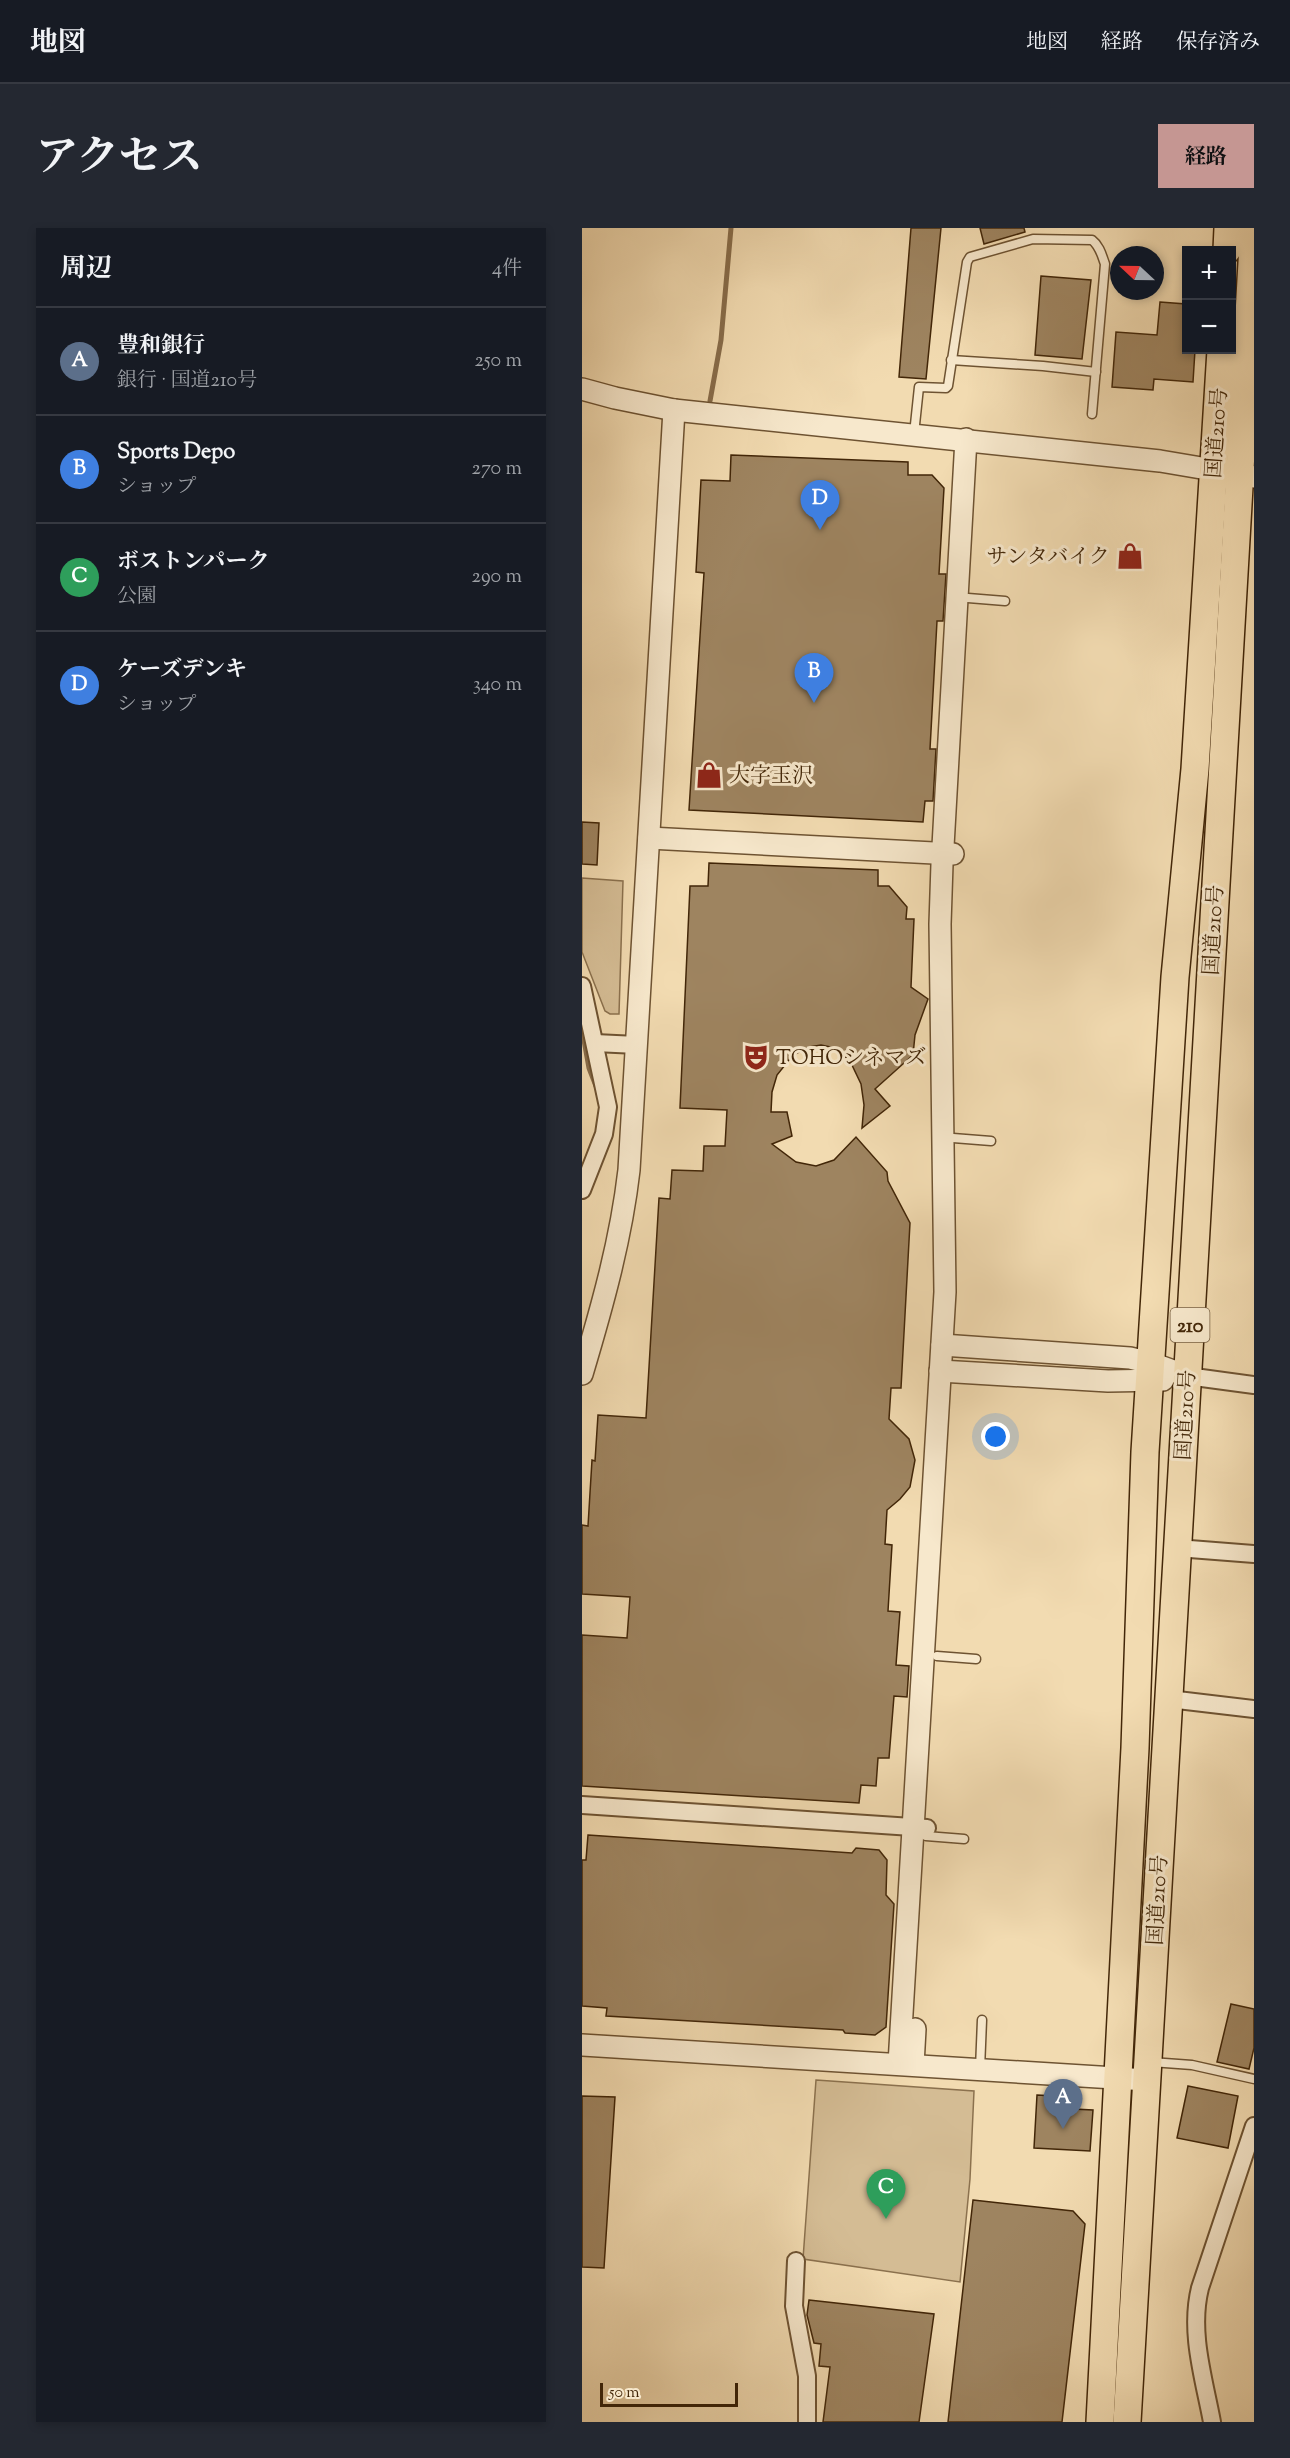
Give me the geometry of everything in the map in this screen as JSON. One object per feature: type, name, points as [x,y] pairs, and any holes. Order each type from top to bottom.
[{"type":"highway","points":[[1227,246],[1228,228]]},
{"type":"highway","name":"国道210号","points":[[1127,2422],[1236,473],[1254,228]]},
{"type":"highway","name":"国道210号","points":[[1100,2422],[1135,1748],[1141,1562],[1175,977],[1195,769],[1236,473],[1221,354]]},
{"type":"street","points":[[582,389],[674,410],[972,440],[1236,473]]},
{"type":"street","points":[[582,1374],[610,1277],[623,1218],[629,1170],[674,410]]},
{"type":"street","points":[[948,1346],[945,1292],[940,924],[948,854],[968,598],[972,440]]},
{"type":"street","points":[[922,1830],[937,1656],[948,1346],[953,1138],[948,854],[972,440]]},
{"type":"street","points":[[649,838],[948,854]]},
{"type":"street","points":[[582,986],[607,1100],[604,1134],[582,1190]]},
{"type":"street","points":[[595,1043],[637,1045]]},
{"type":"street","points":[[948,1346],[1130,1358],[1151,1372]]},
{"type":"street","points":[[947,1372],[1151,1372],[1254,1385]]},
{"type":"street","points":[[906,2065],[922,1830],[947,1372]]},
{"type":"street","points":[[1177,1548],[1254,1554]]},
{"type":"street","points":[[1168,1699],[1254,1709]]},
{"type":"street","points":[[582,1805],[922,1830]]},
{"type":"street","points":[[582,2044],[1118,2078],[1147,2071]]},
{"type":"street","points":[[1212,2422],[1198,2351],[1196,2315],[1198,2297],[1254,2126]]},
{"type":"street","points":[[796,2261],[794,2306],[807,2376],[807,2422]]},
{"type":"lane","points":[[914,434],[918,389],[921,386],[946,388],[967,262],[970,258],[1033,239],[1092,240],[1096,243],[1105,264],[1092,414]]},
{"type":"lane","points":[[951,360],[1096,372]]},
{"type":"lane","points":[[968,598],[1005,601]]},
{"type":"lane","points":[[953,1138],[991,1140]]},
{"type":"lane","points":[[937,1656],[976,1659]]},
{"type":"lane","points":[[922,1830],[964,1839]]},
{"type":"lane","points":[[980,2069],[982,2020]]},
{"type":"lane","points":[[1147,2071],[1192,2065],[1254,2079]]},
{"type":"shaded area","points":[[582,878],[623,881],[619,1014],[610,1014],[605,1011],[582,952]]},
{"type":"shaded area","points":[[816,2080],[974,2091],[970,2179],[960,2282],[803,2259]]},
{"type":"building","points":[[911,228],[941,228],[926,379],[899,377]]},
{"type":"building","points":[[980,228],[1024,228],[1025,232],[984,244]]},
{"type":"building","points":[[1041,276],[1091,280],[1082,359],[1035,355]]},
{"type":"building","points":[[1160,302],[1182,304],[1182,354],[1195,354],[1193,382],[1154,379],[1153,390],[1112,387],[1116,332],[1157,335]]},
{"type":"building","points":[[731,455],[908,462],[908,475],[932,475],[944,488],[939,574],[946,574],[943,621],[937,621],[930,749],[936,749],[933,801],[925,801],[923,822],[689,810],[704,573],[696,572],[701,480],[730,481]]},
{"type":"building","points":[[582,822],[599,823],[597,865],[582,864]]},
{"type":"building","points":[[709,863],[878,870],[878,886],[889,886],[907,907],[906,919],[914,919],[911,987],[928,999],[915,1035],[913,1055],[875,1089],[890,1106],[862,1128],[864,1105],[861,1084],[850,1061],[835,1048],[821,1045],[809,1047],[793,1055],[777,1075],[772,1092],[771,1112],[787,1112],[792,1136],[772,1144],[796,1162],[816,1166],[834,1160],[856,1137],[887,1172],[888,1181],[910,1223],[901,1388],[891,1388],[889,1419],[909,1439],[915,1460],[910,1487],[887,1510],[885,1544],[892,1545],[888,1611],[900,1612],[896,1665],[909,1666],[907,1697],[894,1696],[889,1758],[878,1758],[876,1786],[861,1785],[859,1803],[582,1786],[582,1635],[627,1638],[630,1597],[582,1594],[582,1525],[588,1526],[592,1460],[595,1461],[598,1415],[646,1418],[659,1198],[670,1199],[672,1170],[703,1171],[704,1146],[725,1146],[727,1110],[680,1108],[690,886],[708,886]]},
{"type":"building","points":[[588,1835],[852,1853],[856,1848],[879,1850],[887,1860],[886,1895],[894,1904],[886,2027],[875,2035],[845,2033],[843,2030],[606,2016],[607,2008],[582,2006],[582,1860],[586,1860]]},
{"type":"building","points":[[1231,2004],[1254,2009],[1254,2048],[1249,2069],[1217,2062]]},
{"type":"building","points":[[1188,2086],[1238,2096],[1228,2148],[1177,2138]]},
{"type":"building","points":[[1037,2095],[1054,2096],[1053,2108],[1093,2110],[1090,2151],[1034,2148]]},
{"type":"building","points":[[582,2096],[615,2097],[604,2268],[582,2267]]},
{"type":"building","points":[[973,2200],[1073,2211],[1085,2224],[1062,2422],[948,2422]]},
{"type":"building","points":[[809,2300],[934,2314],[919,2422],[823,2422],[830,2367],[819,2366],[821,2344],[814,2343],[807,2315]]},
{"type":"waterway","points":[[710,401],[721,340],[731,228]]},
{"type":"waterway","points":[[582,1029],[589,1068],[596,1086]]},
{"type":"place","name":"ケーズデンキ","points":[[820,530]]},
{"type":"place","name":"サンタバイク","points":[[1130,556]]},
{"type":"place","name":"Sports Depo","points":[[814,703]]},
{"type":"place","name":"大字玉沢","points":[[709,775]]},
{"type":"place","name":"TOHOシネマズ","points":[[756,1057]]},
{"type":"place","name":"豊和銀行","points":[[1063,2129]]},
{"type":"place","name":"ボストンパーク","points":[[886,2219]]}]
